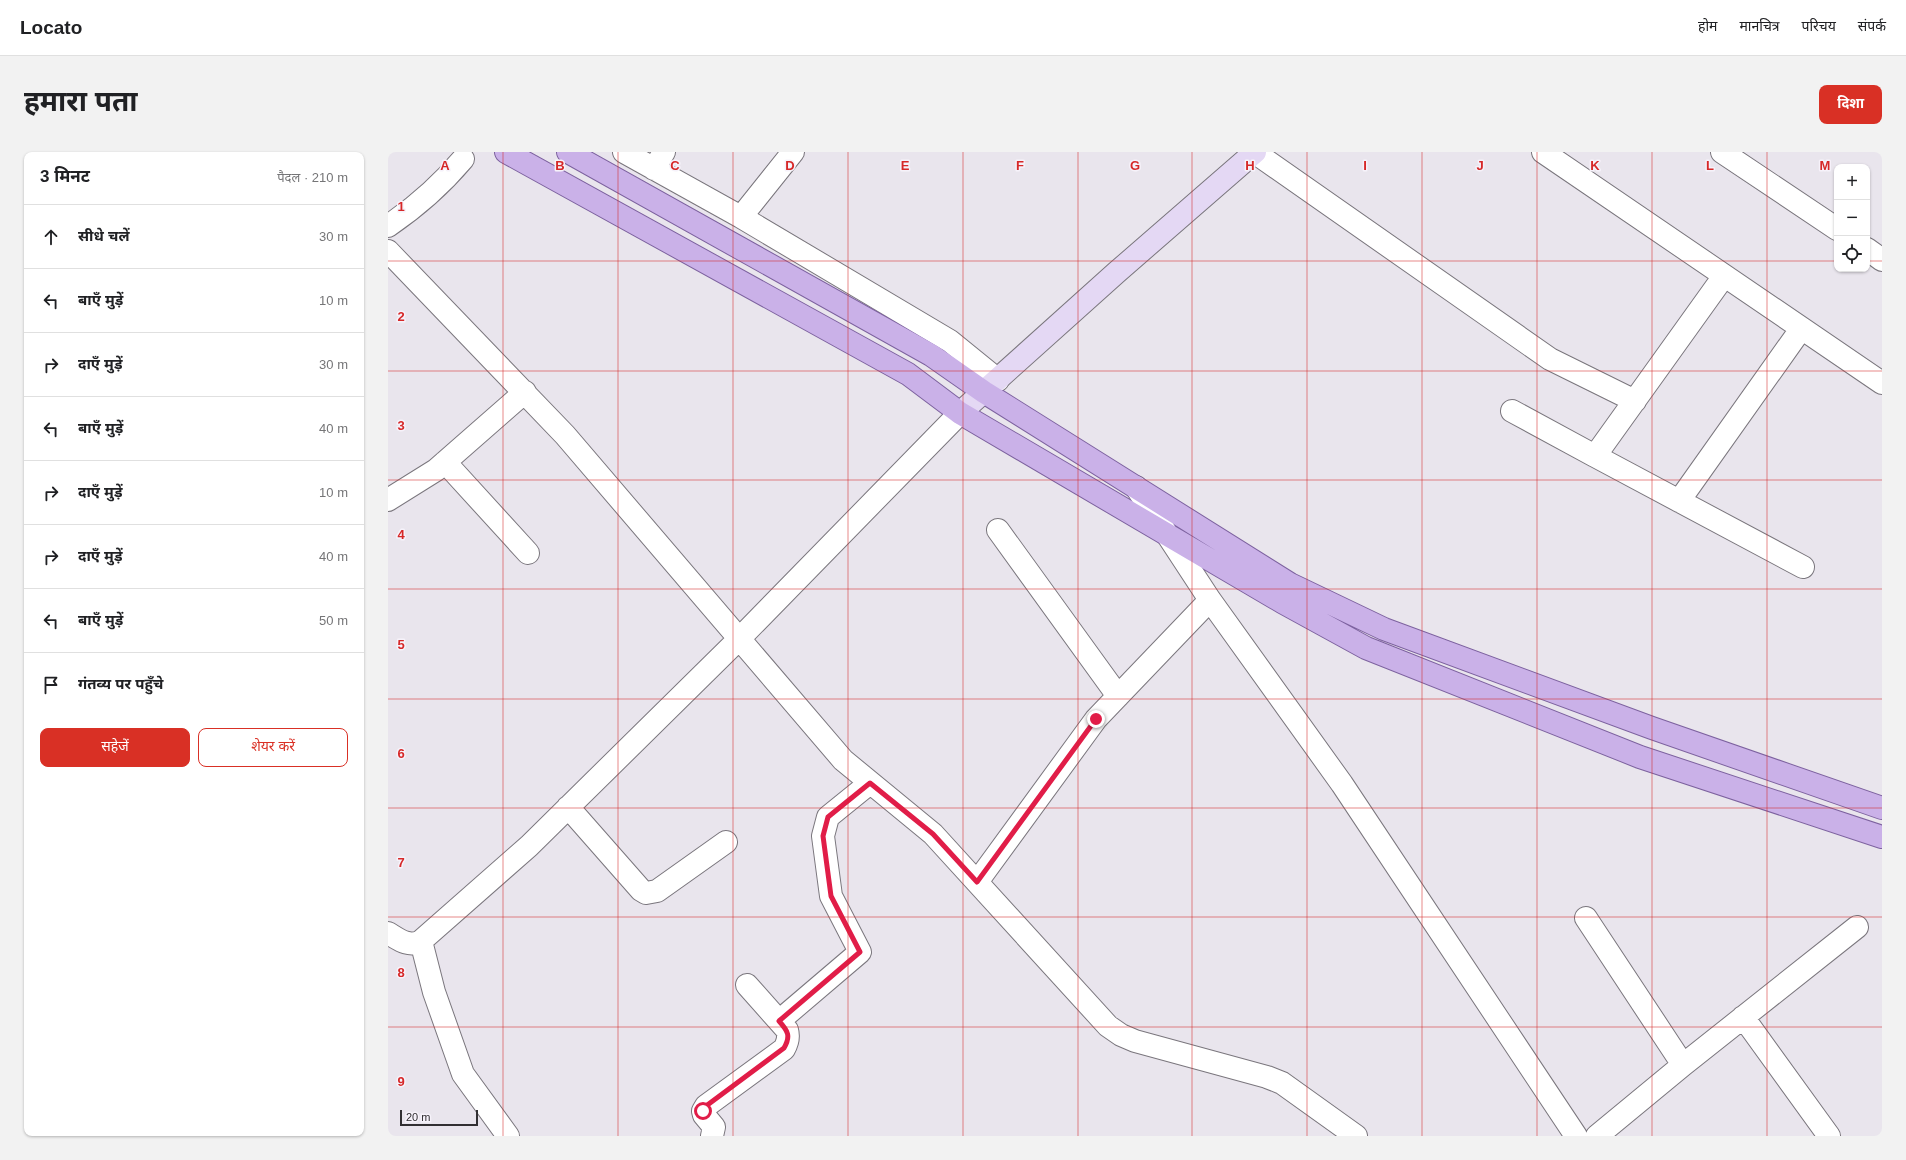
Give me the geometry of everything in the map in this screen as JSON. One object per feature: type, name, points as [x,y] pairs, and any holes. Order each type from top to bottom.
[{"type":"main road","points":[[506,152],[908,374],[960,413],[1282,602],[1366,648],[1640,757],[1882,837]]},
{"type":"main road","points":[[568,152],[931,355],[991,386],[1136,487],[1290,584],[1384,629],[1652,728],[1882,808]]},
{"type":"street","points":[[624,152],[659,160],[741,217],[950,341],[991,386]]},
{"type":"street","points":[[741,217],[793,152]]},
{"type":"street","points":[[388,933],[408,944],[415,944],[421,941],[529,846],[739,639],[960,413],[1254,152],[1550,358],[1635,401]]},
{"type":"street","points":[[1543,152],[1801,330],[1882,383]]},
{"type":"street","points":[[1722,152],[1834,227]]},
{"type":"street","points":[[388,226],[425,199],[446,180],[463,159]]},
{"type":"street","points":[[388,251],[525,392],[570,441],[843,760],[933,834],[1108,1026],[1121,1035],[1135,1040],[1267,1076],[1282,1083],[1356,1136]]},
{"type":"street","points":[[1870,252],[1882,260]]},
{"type":"street","points":[[1595,456],[1724,276]]},
{"type":"street","points":[[1679,501],[1801,330]]},
{"type":"street","points":[[388,500],[436,470],[525,392]]},
{"type":"street","points":[[1512,411],[1803,567]]},
{"type":"street","points":[[445,462],[528,553]]},
{"type":"street","points":[[1136,487],[1210,600],[1342,784],[1576,1136]]},
{"type":"street","points":[[998,530],[1118,696]]},
{"type":"street","points":[[977,882],[1096,719],[1210,600]]},
{"type":"street","points":[[779,1021],[860,952],[831,896],[823,836],[828,817],[870,783]]},
{"type":"street","points":[[568,807],[640,890],[646,893],[657,891],[726,842]]},
{"type":"street","points":[[1586,918],[1683,1065]]},
{"type":"street","points":[[1597,1136],[1857,926]]},
{"type":"street","points":[[421,941],[434,992],[463,1074],[508,1136]]},
{"type":"street","points":[[712,1136],[714,1127],[704,1115],[703,1111],[706,1106],[784,1048],[789,1036],[787,1030],[747,985]]},
{"type":"street","points":[[1743,1017],[1829,1136]]},
{"type":"route","points":[[703,1111],[706,1106],[784,1048],[789,1036],[787,1030],[779,1021],[860,952],[831,896],[823,836],[828,817],[870,783],[933,834],[977,882],[1096,719]]}]
